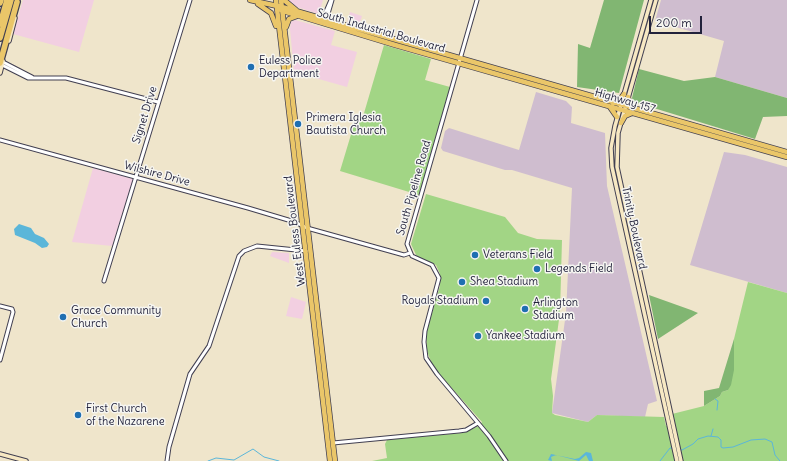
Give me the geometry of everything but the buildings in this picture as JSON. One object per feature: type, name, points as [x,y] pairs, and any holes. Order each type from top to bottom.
[{"type":"highway","points":[[0,4],[1,0]]},
{"type":"highway","points":[[0,18],[6,0]]},
{"type":"highway","points":[[0,24],[6,0]]},
{"type":"highway","points":[[1,62],[15,1]]},
{"type":"highway","points":[[0,38],[15,1]]},
{"type":"main road","name":"South Industrial Boulevard","points":[[252,0],[460,60]]},
{"type":"main road","points":[[252,0],[272,14],[280,37]]},
{"type":"main road","name":"West Euless Boulevard","points":[[276,0],[331,443],[330,461]]},
{"type":"main road","name":"West Euless Boulevard","points":[[283,0],[305,226],[306,251],[331,443],[335,461]]},
{"type":"main road","points":[[283,0],[303,15]]},
{"type":"main road","name":"Trinity Boulevard","points":[[626,96],[632,64],[651,0]]},
{"type":"main road","name":"Trinity Boulevard","points":[[656,0],[623,107],[617,153],[623,198],[677,461]]},
{"type":"main road","points":[[0,73],[1,62],[14,23],[15,1]]},
{"type":"main road","points":[[285,31],[288,21],[292,17],[303,15]]},
{"type":"main road","points":[[282,56],[288,55]]},
{"type":"main road","name":"Highway 157","points":[[460,60],[623,107],[787,157]]},
{"type":"main road","points":[[632,64],[637,65]]},
{"type":"main road","points":[[286,81],[288,85],[291,85]]},
{"type":"main road","points":[[617,117],[611,104],[618,102],[626,96],[634,111],[625,116],[621,123]]},
{"type":"main road","name":"Trinity Boulevard","points":[[623,107],[617,117],[611,154],[618,199],[650,330]]},
{"type":"main road","name":"Highway 157","points":[[693,128],[787,152]]},
{"type":"main road","points":[[618,199],[623,198]]},
{"type":"main road","points":[[632,261],[636,260]]},
{"type":"main road","name":"Trinity Boulevard","points":[[671,427],[681,461]]},
{"type":"main road","points":[[0,454],[26,461]]},
{"type":"street","name":"Signet Drive","points":[[104,281],[190,0]]},
{"type":"street","points":[[325,21],[324,16],[331,0]]},
{"type":"street","name":"South Pipeline Road","points":[[477,0],[408,241],[410,253],[415,258],[432,265],[439,278],[424,331],[426,358],[437,374],[494,442],[506,461]]},
{"type":"street","points":[[1,62],[23,77],[71,78],[158,102]]},
{"type":"street","name":"Wilshire Drive","points":[[0,140],[136,177],[404,255],[410,253]]},
{"type":"street","points":[[167,461],[169,447],[190,374],[210,344],[239,256],[244,251],[257,246],[306,251]]},
{"type":"street","points":[[0,306],[13,310],[0,360]]},
{"type":"street","points":[[331,443],[459,431],[466,430],[478,423]]},
{"type":"shaded area","points":[[23,0],[94,0],[79,52],[13,34]]},
{"type":"shaded area","points":[[288,0],[323,0],[319,14],[297,7]]},
{"type":"shaded area","points":[[661,0],[787,0],[787,98],[715,77],[724,41],[655,21]]},
{"type":"shaded area","points":[[350,12],[362,16],[359,26],[347,23]]},
{"type":"shaded area","points":[[295,20],[335,31],[331,45],[357,52],[347,87],[294,72],[290,29],[291,22]]},
{"type":"shaded area","points":[[536,92],[566,101],[572,107],[571,123],[605,133],[607,186],[657,401],[648,404],[645,417],[597,415],[588,422],[552,413],[566,313],[572,188],[512,170],[505,170],[443,151],[441,148],[445,131],[449,128],[519,150]]},
{"type":"shaded area","points":[[724,152],[745,155],[787,167],[787,293],[690,265]]},
{"type":"shaded area","points":[[93,168],[133,179],[112,246],[72,242]]},
{"type":"shaded area","points":[[272,252],[289,253],[289,263],[270,256]]},
{"type":"shaded area","points":[[291,297],[306,302],[302,319],[286,316]]},
{"type":"green space","points":[[604,0],[644,0],[619,93],[577,87],[578,44],[590,48]]},
{"type":"green space","points":[[384,45],[431,59],[425,80],[450,87],[419,195],[340,171],[356,118],[362,120]]},
{"type":"green space","points":[[639,69],[684,81],[715,77],[787,98],[787,116],[763,117],[755,139],[634,102],[632,98]]},
{"type":"green space","points":[[426,194],[505,217],[518,233],[537,239],[562,240],[560,312],[551,379],[553,396],[552,413],[555,415],[588,422],[597,415],[664,417],[666,426],[674,425],[672,414],[704,406],[720,396],[722,392],[728,390],[734,339],[748,282],[787,293],[787,461],[372,461],[387,458],[385,444],[387,440],[462,433],[479,426],[482,422],[433,367],[427,351],[426,333],[440,286],[440,274],[436,265],[417,257],[411,244]]},
{"type":"green space","points":[[649,295],[691,310],[698,313],[658,339]]},
{"type":"green space","points":[[734,339],[734,370],[731,385],[728,390],[722,392],[720,396],[704,406],[704,391],[719,388]]},
{"type":"water","points":[[19,224],[31,228],[35,234],[44,238],[49,244],[47,247],[42,248],[35,243],[15,235],[14,229]]},
{"type":"water","points":[[586,452],[591,453],[593,461],[589,461],[586,455],[579,461],[557,455],[575,459],[579,458]]},
{"type":"water","points":[[551,454],[556,455],[551,457],[552,461],[548,460]]},
{"type":"waterway","points":[[715,399],[718,401],[717,410]]},
{"type":"waterway","points":[[711,436],[713,429]]},
{"type":"waterway","points":[[680,450],[693,444],[698,439],[708,436],[718,437],[721,440],[721,447],[723,448],[733,447],[751,440],[765,439],[772,442],[775,455],[780,461]]},
{"type":"waterway","points":[[660,461],[670,448],[673,448]]},
{"type":"waterway","points":[[208,461],[216,458],[234,460],[253,449],[264,457],[279,461]]},
{"type":"place","name":"Euless Police Department","points":[[251,67]]},
{"type":"place","name":"Primera Iglesia Bautista Church","points":[[298,124]]},
{"type":"place","name":"Veterans Field","points":[[475,255]]},
{"type":"place","name":"Legends Field","points":[[537,269]]},
{"type":"place","name":"Shea Stadium","points":[[462,282]]},
{"type":"place","name":"Royals Stadium","points":[[486,301]]},
{"type":"place","name":"Arlington Stadium","points":[[525,309]]},
{"type":"place","name":"Grace Community Church","points":[[63,317]]},
{"type":"place","name":"Yankee Stadium","points":[[478,336]]},
{"type":"place","name":"First Church of the Nazarene","points":[[78,415]]}]
